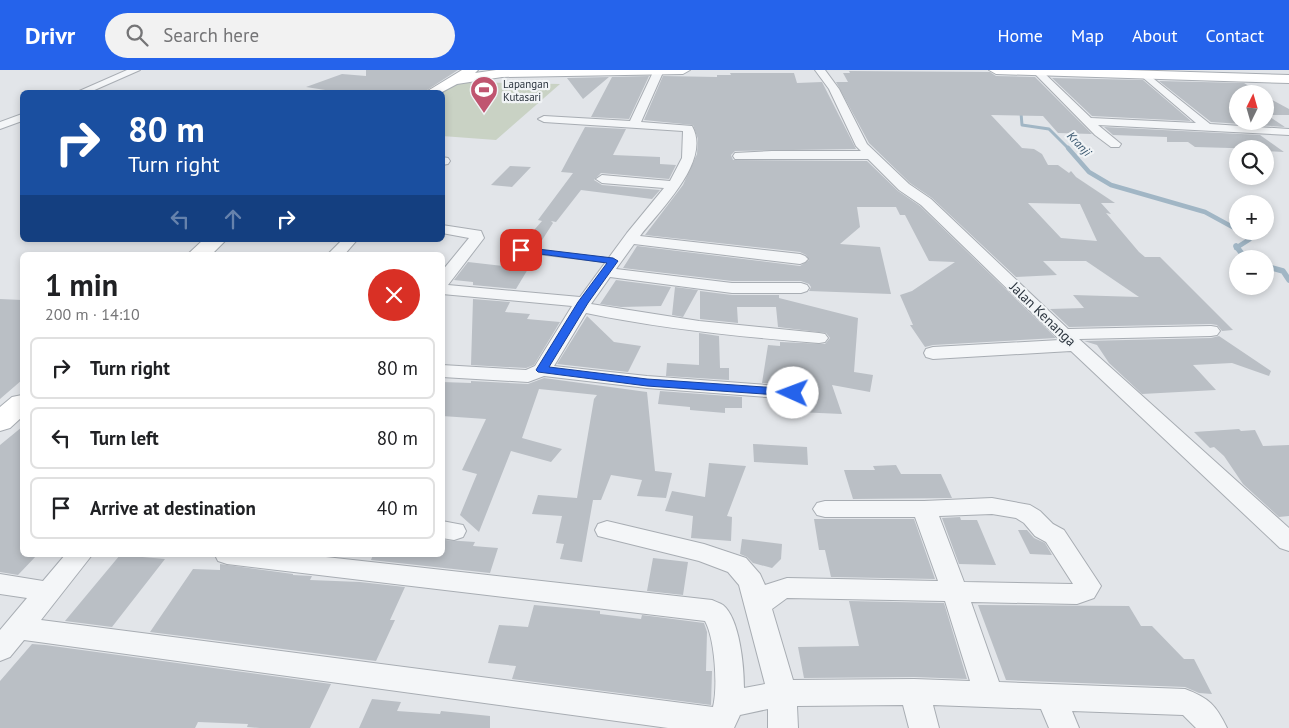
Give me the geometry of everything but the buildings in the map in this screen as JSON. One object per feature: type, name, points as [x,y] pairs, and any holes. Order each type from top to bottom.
[{"type":"street","points":[[87,90],[135,70]]},
{"type":"street","points":[[437,90],[471,70]]},
{"type":"street","points":[[481,70],[502,73]]},
{"type":"street","points":[[635,125],[659,70]]},
{"type":"street","points":[[456,80],[502,73],[683,70]]},
{"type":"street","name":"Jalan Kenanga","points":[[820,70],[834,89],[862,146],[904,187],[933,209],[1069,339],[1289,542]]},
{"type":"street","points":[[996,70],[1289,79]]},
{"type":"street","points":[[1037,71],[1099,132],[1115,144]]},
{"type":"street","points":[[1144,74],[1207,127]]},
{"type":"street","points":[[0,126],[20,118]]},
{"type":"street","points":[[542,370],[582,304],[609,266],[673,185],[688,159],[691,142],[688,128],[544,119]]},
{"type":"street","points":[[1088,121],[1289,132]]},
{"type":"street","points":[[739,156],[791,153],[872,155]]},
{"type":"street","points":[[602,179],[673,185]]},
{"type":"street","points":[[445,229],[476,234],[477,238],[445,278]]},
{"type":"street","points":[[630,239],[800,259]]},
{"type":"street","points":[[202,252],[214,242]]},
{"type":"street","points":[[339,252],[348,242]]},
{"type":"street","points":[[609,266],[732,288],[801,288]]},
{"type":"street","points":[[445,289],[582,304],[627,317],[819,338]]},
{"type":"street","points":[[933,353],[1069,339],[1211,331]]},
{"type":"street","points":[[445,376],[528,376],[542,370],[647,382],[793,393]]},
{"type":"street","points":[[0,422],[20,405]]},
{"type":"street","points":[[757,606],[774,592],[787,588],[1077,594],[1085,591],[1088,586],[1055,536],[1044,530],[1032,517],[1022,511],[992,506],[924,509],[825,509]]},
{"type":"street","points":[[924,509],[954,590],[989,695]]},
{"type":"street","points":[[607,530],[704,553],[737,565],[751,581],[782,693],[783,728]]},
{"type":"street","points":[[0,650],[78,557]]},
{"type":"street","points":[[243,557],[712,611],[720,618],[729,666],[723,718]]},
{"type":"street","points":[[0,584],[49,592]]},
{"type":"street","points":[[18,628],[723,718],[782,693],[914,692],[1185,702],[1197,707],[1212,728]]},
{"type":"street","points":[[914,692],[924,728]]},
{"type":"street","points":[[1051,697],[1064,728]]},
{"type":"lane","points":[[521,250],[609,266]]},
{"type":"green space","name":"Lapangan Kutasari","points":[[462,82],[560,84],[496,140],[445,136],[445,90]]},
{"type":"waterway","name":"Kranji","points":[[1017,110],[1021,113],[1022,125],[1049,129],[1068,148]]},
{"type":"waterway","name":"Kranji","points":[[1068,148],[1089,172],[1111,185],[1205,212],[1229,225]]},
{"type":"waterway","name":"Kranji","points":[[1237,247],[1248,240]]},
{"type":"waterway","name":"Kranji","points":[[1274,268],[1283,271],[1289,280]]},
{"type":"place","name":"Lapangan Kutasari","points":[[484,114]]},
{"type":"route","points":[[521,250],[613,261],[594,285],[542,370],[647,382],[793,393]]}]
